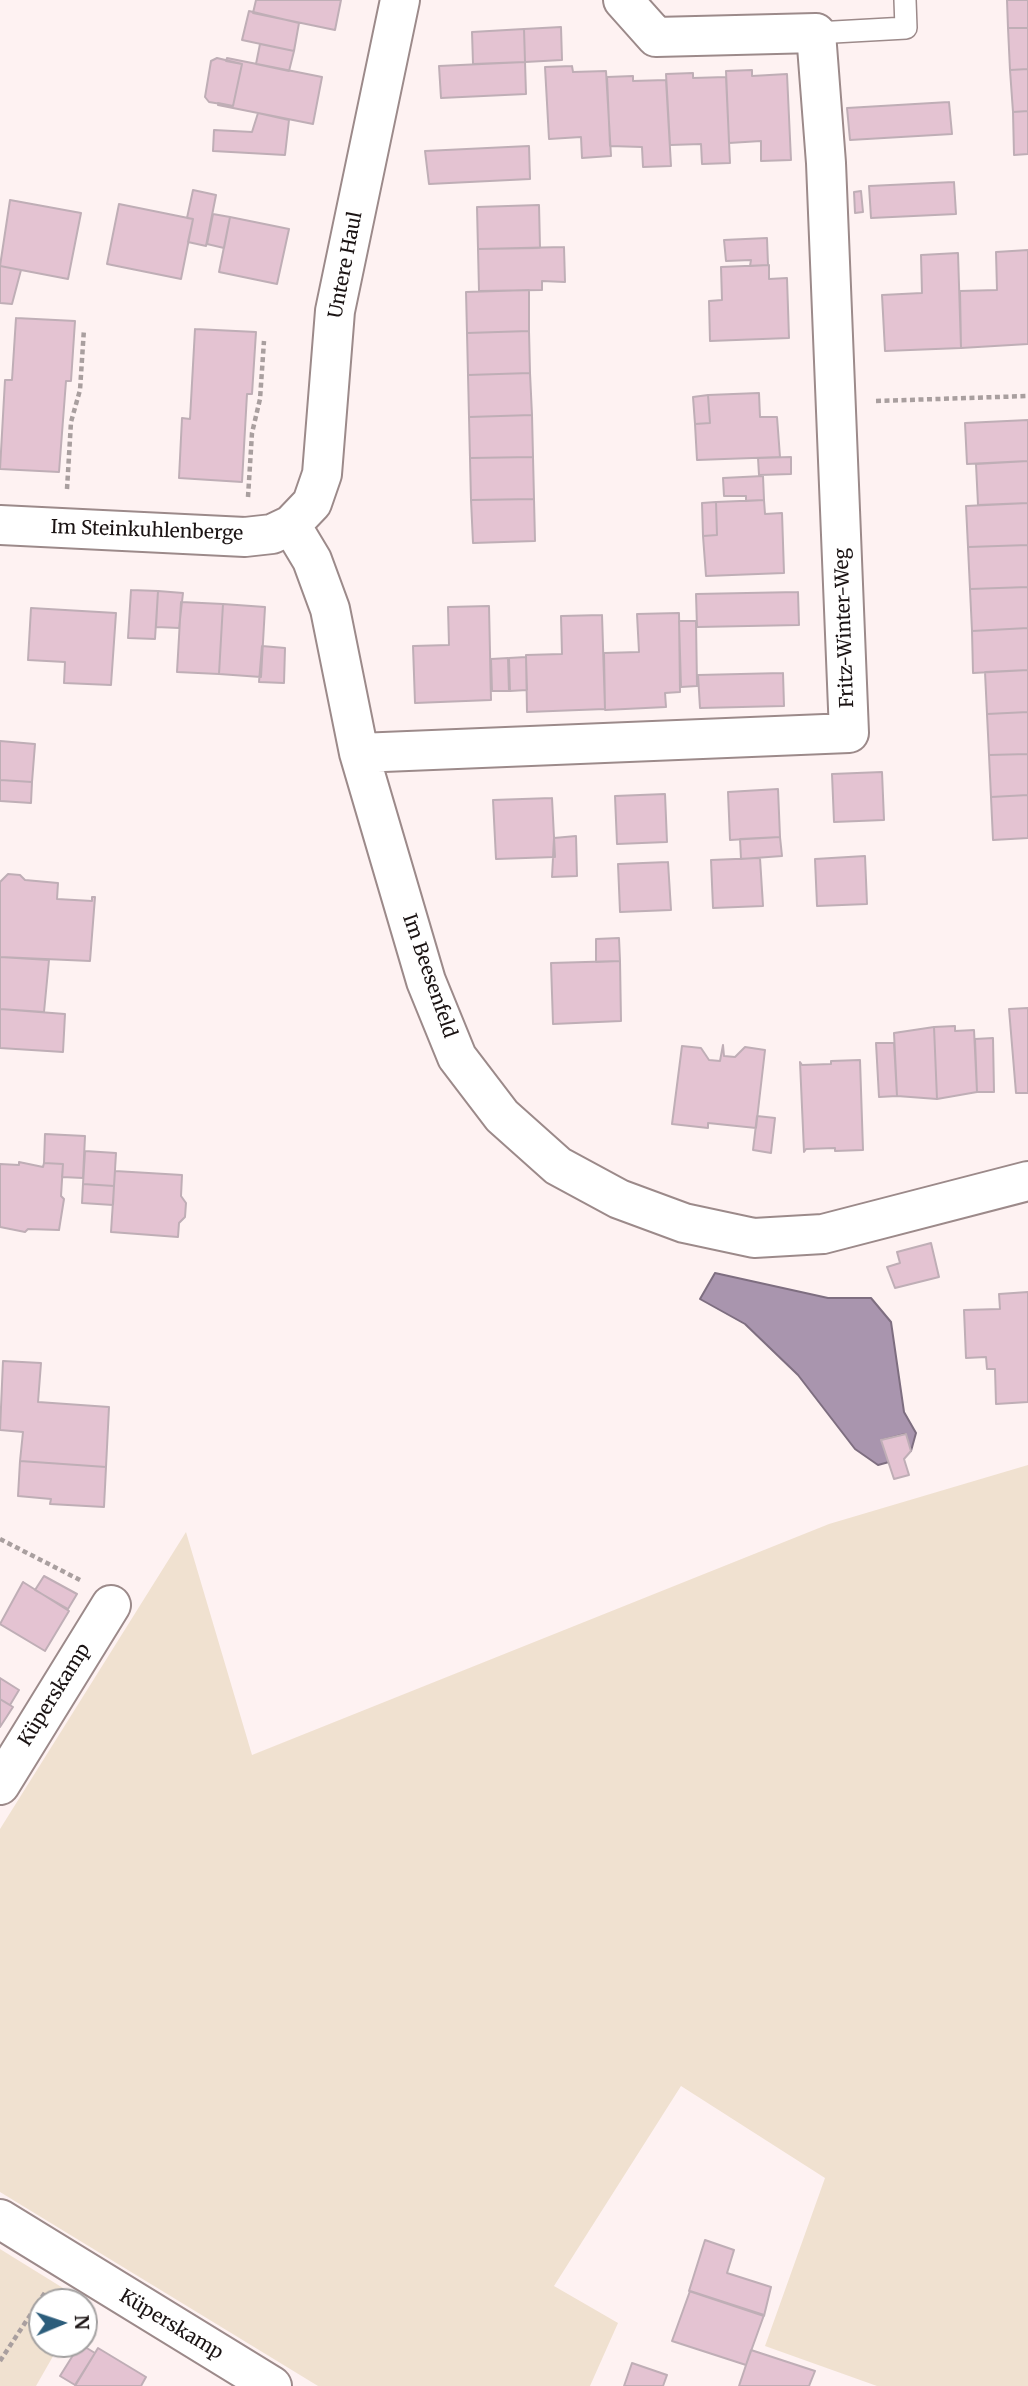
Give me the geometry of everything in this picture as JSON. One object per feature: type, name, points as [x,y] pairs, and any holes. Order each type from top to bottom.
[{"type":"street","name":"Untere Haul","points":[[291,525],[312,503],[322,474],[335,311],[400,0]]},
{"type":"street","points":[[623,0],[656,37],[816,33]]},
{"type":"street","name":"Fritz-Winter-Weg","points":[[359,753],[849,733],[826,163],[816,33]]},
{"type":"street","name":"Im Steinkuhlenberge","points":[[0,525],[245,537],[272,534],[291,525]]},
{"type":"street","name":"Im Beesenfeld","points":[[291,525],[312,560],[330,609],[359,753],[426,981],[457,1057],[502,1116],[558,1166],[619,1199],[684,1223],[754,1238],[823,1234],[1028,1181]]},
{"type":"street","name":"Küperskamp","points":[[0,1785],[111,1605]]},
{"type":"street","name":"Küperskamp","points":[[0,2219],[272,2386]]},
{"type":"lane","points":[[816,33],[906,28],[905,0]]},
{"type":"path","points":[[64,528],[71,422],[80,390],[84,328]]},
{"type":"path","points":[[245,537],[252,433],[260,399],[264,341]]},
{"type":"path","points":[[836,402],[1028,396]]},
{"type":"path","points":[[0,1539],[97,1589],[111,1605]]},
{"type":"path","points":[[0,2361],[67,2261]]},
{"type":"shaded area","points":[[715,1273],[828,1298],[871,1298],[891,1322],[904,1412],[916,1433],[911,1451],[905,1434],[882,1440],[889,1462],[878,1465],[855,1449],[798,1375],[745,1324],[700,1299]]},
{"type":"shaded area","points":[[1028,1465],[1028,2386],[877,2386],[765,2346],[825,2178],[681,2086],[554,2286],[618,2323],[590,2386],[318,2386],[0,2192],[0,1829],[186,1532],[252,1755],[829,1524]]},
{"type":"shaded area","points":[[0,2249],[63,2288],[28,2288],[28,2358],[52,2358],[36,2386],[0,2386]]},
{"type":"building","points":[[256,0],[341,0],[335,30],[253,13]]},
{"type":"building","points":[[1007,0],[1028,0],[1028,28],[1008,28]]},
{"type":"building","points":[[249,11],[299,23],[294,51],[242,40]]},
{"type":"building","points":[[561,27],[562,60],[525,62],[524,29]]},
{"type":"building","points":[[1008,28],[1028,28],[1028,69],[1010,70]]},
{"type":"building","points":[[524,29],[525,62],[473,64],[472,32]]},
{"type":"building","points":[[260,44],[294,51],[289,71],[256,64]]},
{"type":"building","points":[[217,58],[242,64],[233,106],[209,102],[205,97],[211,61]]},
{"type":"building","points":[[227,58],[322,77],[313,124],[218,105],[233,106],[242,64],[226,61]]},
{"type":"building","points":[[525,62],[526,94],[441,98],[439,66]]},
{"type":"building","points":[[572,66],[573,72],[606,71],[611,156],[582,158],[581,137],[549,139],[545,67]]},
{"type":"building","points":[[1028,69],[1028,111],[1013,112],[1010,70]]},
{"type":"building","points":[[752,70],[752,76],[787,74],[791,160],[761,161],[761,141],[729,143],[726,71]]},
{"type":"building","points":[[693,73],[693,78],[726,77],[730,163],[702,164],[701,144],[670,145],[666,74]]},
{"type":"building","points":[[633,76],[633,81],[666,80],[671,166],[643,167],[642,147],[610,146],[607,77]]},
{"type":"building","points":[[949,102],[952,134],[850,140],[847,108]]},
{"type":"building","points":[[1028,111],[1028,154],[1014,155],[1013,112]]},
{"type":"building","points":[[258,113],[289,120],[285,155],[213,151],[214,130],[252,132]]},
{"type":"building","points":[[529,146],[530,179],[429,184],[425,151]]},
{"type":"building","points":[[954,182],[956,214],[871,218],[869,186]]},
{"type":"building","points":[[193,190],[216,195],[206,246],[188,242],[193,219],[187,218]]},
{"type":"building","points":[[861,191],[863,212],[855,213],[854,192]]},
{"type":"building","points":[[10,200],[81,213],[68,279],[0,266]]},
{"type":"building","points":[[119,204],[193,219],[181,279],[107,264]]},
{"type":"building","points":[[539,205],[540,248],[478,249],[477,207]]},
{"type":"building","points":[[213,214],[230,217],[224,248],[207,244]]},
{"type":"building","points":[[230,217],[289,229],[277,284],[219,272]]},
{"type":"building","points":[[767,238],[768,265],[750,266],[751,260],[726,261],[724,240]]},
{"type":"building","points":[[564,247],[565,282],[542,281],[542,290],[479,291],[478,249]]},
{"type":"building","points":[[1028,250],[1028,344],[961,348],[960,291],[997,290],[996,252]]},
{"type":"building","points":[[958,253],[961,348],[885,351],[882,295],[922,293],[921,255]]},
{"type":"building","points":[[769,265],[769,279],[787,278],[789,338],[710,341],[709,301],[722,300],[721,267]]},
{"type":"building","points":[[0,266],[21,270],[12,304],[0,303]]},
{"type":"building","points":[[529,290],[529,331],[467,333],[466,292]]},
{"type":"building","points":[[16,318],[75,321],[71,381],[66,381],[59,472],[0,469],[5,380],[12,380]]},
{"type":"building","points":[[195,329],[256,332],[252,394],[247,394],[242,482],[179,478],[182,418],[190,419]]},
{"type":"building","points":[[529,331],[530,373],[468,375],[467,333]]},
{"type":"building","points":[[530,373],[532,415],[469,417],[468,375]]},
{"type":"building","points":[[759,393],[760,417],[777,417],[780,457],[697,460],[695,424],[710,423],[708,395]]},
{"type":"building","points":[[708,395],[710,423],[695,424],[693,397]]},
{"type":"building","points":[[532,415],[533,457],[470,458],[469,417]]},
{"type":"building","points":[[1028,420],[1028,461],[967,464],[965,423]]},
{"type":"building","points":[[533,457],[534,499],[471,500],[470,458]]},
{"type":"building","points":[[791,457],[791,474],[759,475],[758,458]]},
{"type":"building","points":[[1028,461],[1028,503],[978,505],[976,464]]},
{"type":"building","points":[[763,476],[764,500],[746,501],[746,496],[724,496],[723,478]]},
{"type":"building","points":[[534,499],[535,541],[473,543],[471,500]]},
{"type":"building","points":[[764,500],[765,514],[782,513],[784,573],[706,576],[703,536],[717,535],[716,502]]},
{"type":"building","points":[[716,502],[717,535],[703,536],[702,503]]},
{"type":"building","points":[[1028,503],[1028,545],[968,547],[966,506]]},
{"type":"building","points":[[1028,545],[1028,587],[970,589],[968,547]]},
{"type":"building","points":[[1028,587],[1028,628],[972,631],[970,589]]},
{"type":"building","points":[[131,590],[158,591],[155,639],[128,638]]},
{"type":"building","points":[[158,591],[183,593],[179,628],[156,627]]},
{"type":"building","points":[[798,592],[799,625],[697,627],[696,594]]},
{"type":"building","points":[[181,602],[223,604],[219,674],[177,672]]},
{"type":"building","points":[[223,604],[265,607],[261,677],[219,674]]},
{"type":"building","points":[[489,606],[491,700],[415,703],[413,646],[449,645],[448,607]]},
{"type":"building","points":[[31,608],[116,613],[111,685],[64,683],[65,662],[28,660]]},
{"type":"building","points":[[679,613],[680,692],[665,693],[666,707],[605,710],[604,653],[639,652],[637,614]]},
{"type":"building","points":[[602,615],[605,709],[527,712],[526,655],[562,654],[561,616]]},
{"type":"building","points":[[679,621],[696,621],[697,686],[681,687]]},
{"type":"building","points":[[1028,628],[1028,670],[973,673],[972,631]]},
{"type":"building","points":[[262,646],[285,648],[284,683],[259,682]]},
{"type":"building","points":[[526,657],[527,690],[510,691],[509,658]]},
{"type":"building","points":[[508,658],[509,691],[492,691],[491,659]]},
{"type":"building","points":[[1028,670],[1028,712],[987,714],[985,672]]},
{"type":"building","points":[[783,673],[784,706],[700,708],[698,675]]},
{"type":"building","points":[[1028,712],[1028,754],[989,755],[987,714]]},
{"type":"building","points":[[0,741],[35,744],[32,782],[0,780]]},
{"type":"building","points":[[1028,754],[1028,795],[991,797],[989,755]]},
{"type":"building","points":[[882,772],[884,820],[834,822],[832,774]]},
{"type":"building","points":[[0,780],[32,782],[31,803],[0,801]]},
{"type":"building","points":[[778,789],[780,837],[730,840],[728,792]]},
{"type":"building","points":[[665,794],[667,842],[617,844],[615,796]]},
{"type":"building","points":[[1028,795],[1028,838],[993,840],[991,797]]},
{"type":"building","points":[[552,798],[555,857],[496,859],[493,800]]},
{"type":"building","points":[[576,836],[577,876],[552,877],[554,838]]},
{"type":"building","points":[[780,837],[782,856],[741,859],[740,839]]},
{"type":"building","points":[[865,856],[867,904],[817,906],[815,859]]},
{"type":"building","points":[[760,858],[763,906],[713,908],[711,860]]},
{"type":"building","points":[[668,862],[671,910],[620,912],[618,864]]},
{"type":"building","points":[[8,874],[20,875],[25,880],[58,883],[57,899],[92,901],[92,897],[95,897],[90,961],[0,957],[0,882]]},
{"type":"building","points":[[619,938],[620,961],[596,962],[596,939]]},
{"type":"building","points":[[0,957],[49,960],[44,1012],[0,1009]]},
{"type":"building","points":[[620,961],[621,1021],[553,1024],[551,963]]},
{"type":"building","points":[[1028,1008],[1028,1093],[1016,1093],[1009,1009]]},
{"type":"building","points":[[0,1009],[65,1014],[63,1052],[0,1048]]},
{"type":"building","points":[[955,1026],[955,1031],[974,1030],[977,1092],[937,1099],[934,1027]]},
{"type":"building","points":[[934,1027],[937,1099],[897,1096],[894,1033]]},
{"type":"building","points":[[993,1038],[994,1092],[977,1092],[975,1039]]},
{"type":"building","points":[[876,1043],[894,1043],[897,1096],[879,1097]]},
{"type":"building","points":[[723,1045],[724,1056],[735,1057],[745,1047],[765,1050],[756,1128],[708,1123],[708,1128],[672,1124],[682,1046],[701,1048],[709,1060],[720,1061]]},
{"type":"building","points":[[860,1060],[863,1150],[835,1151],[835,1148],[806,1149],[804,1152],[800,1062],[802,1065]]},
{"type":"building","points":[[757,1116],[775,1118],[771,1153],[753,1150]]},
{"type":"building","points":[[45,1134],[85,1136],[83,1178],[62,1177],[63,1164],[44,1163]]},
{"type":"building","points":[[85,1151],[116,1153],[114,1186],[83,1184]]},
{"type":"building","points":[[19,1162],[43,1167],[44,1163],[63,1164],[61,1196],[64,1199],[59,1230],[28,1229],[25,1232],[0,1227],[0,1164],[19,1165]]},
{"type":"building","points":[[115,1171],[182,1175],[181,1196],[186,1203],[185,1217],[179,1223],[178,1237],[111,1232]]},
{"type":"building","points":[[83,1184],[114,1186],[113,1205],[82,1203]]},
{"type":"building","points":[[931,1243],[939,1277],[895,1288],[887,1267],[900,1263],[897,1252]]},
{"type":"building","points":[[1028,1292],[1028,1402],[996,1404],[995,1369],[987,1369],[986,1357],[966,1358],[964,1310],[1000,1309],[999,1294]]},
{"type":"building","points":[[3,1361],[41,1363],[38,1402],[109,1407],[106,1467],[20,1461],[23,1432],[0,1430]]},
{"type":"building","points":[[906,1434],[911,1451],[904,1459],[909,1475],[894,1479],[881,1440]]},
{"type":"building","points":[[20,1461],[106,1467],[104,1507],[50,1504],[51,1499],[18,1496]]},
{"type":"building","points":[[44,1576],[77,1594],[68,1609],[35,1590]]},
{"type":"building","points":[[23,1582],[69,1611],[45,1651],[0,1624]]},
{"type":"building","points":[[0,1678],[19,1690],[10,1705],[0,1699]]},
{"type":"building","points":[[0,1699],[13,1707],[0,1727]]},
{"type":"building","points":[[705,2240],[734,2250],[727,2273],[771,2287],[764,2316],[689,2291]]},
{"type":"building","points":[[690,2291],[764,2315],[746,2365],[672,2341]]},
{"type":"building","points":[[98,2348],[146,2377],[141,2386],[75,2386],[92,2358],[98,2358]]},
{"type":"building","points":[[751,2350],[815,2371],[809,2386],[739,2386]]},
{"type":"building","points":[[71,2358],[92,2358],[75,2385],[60,2376]]},
{"type":"building","points":[[632,2363],[667,2375],[663,2386],[624,2386]]}]
